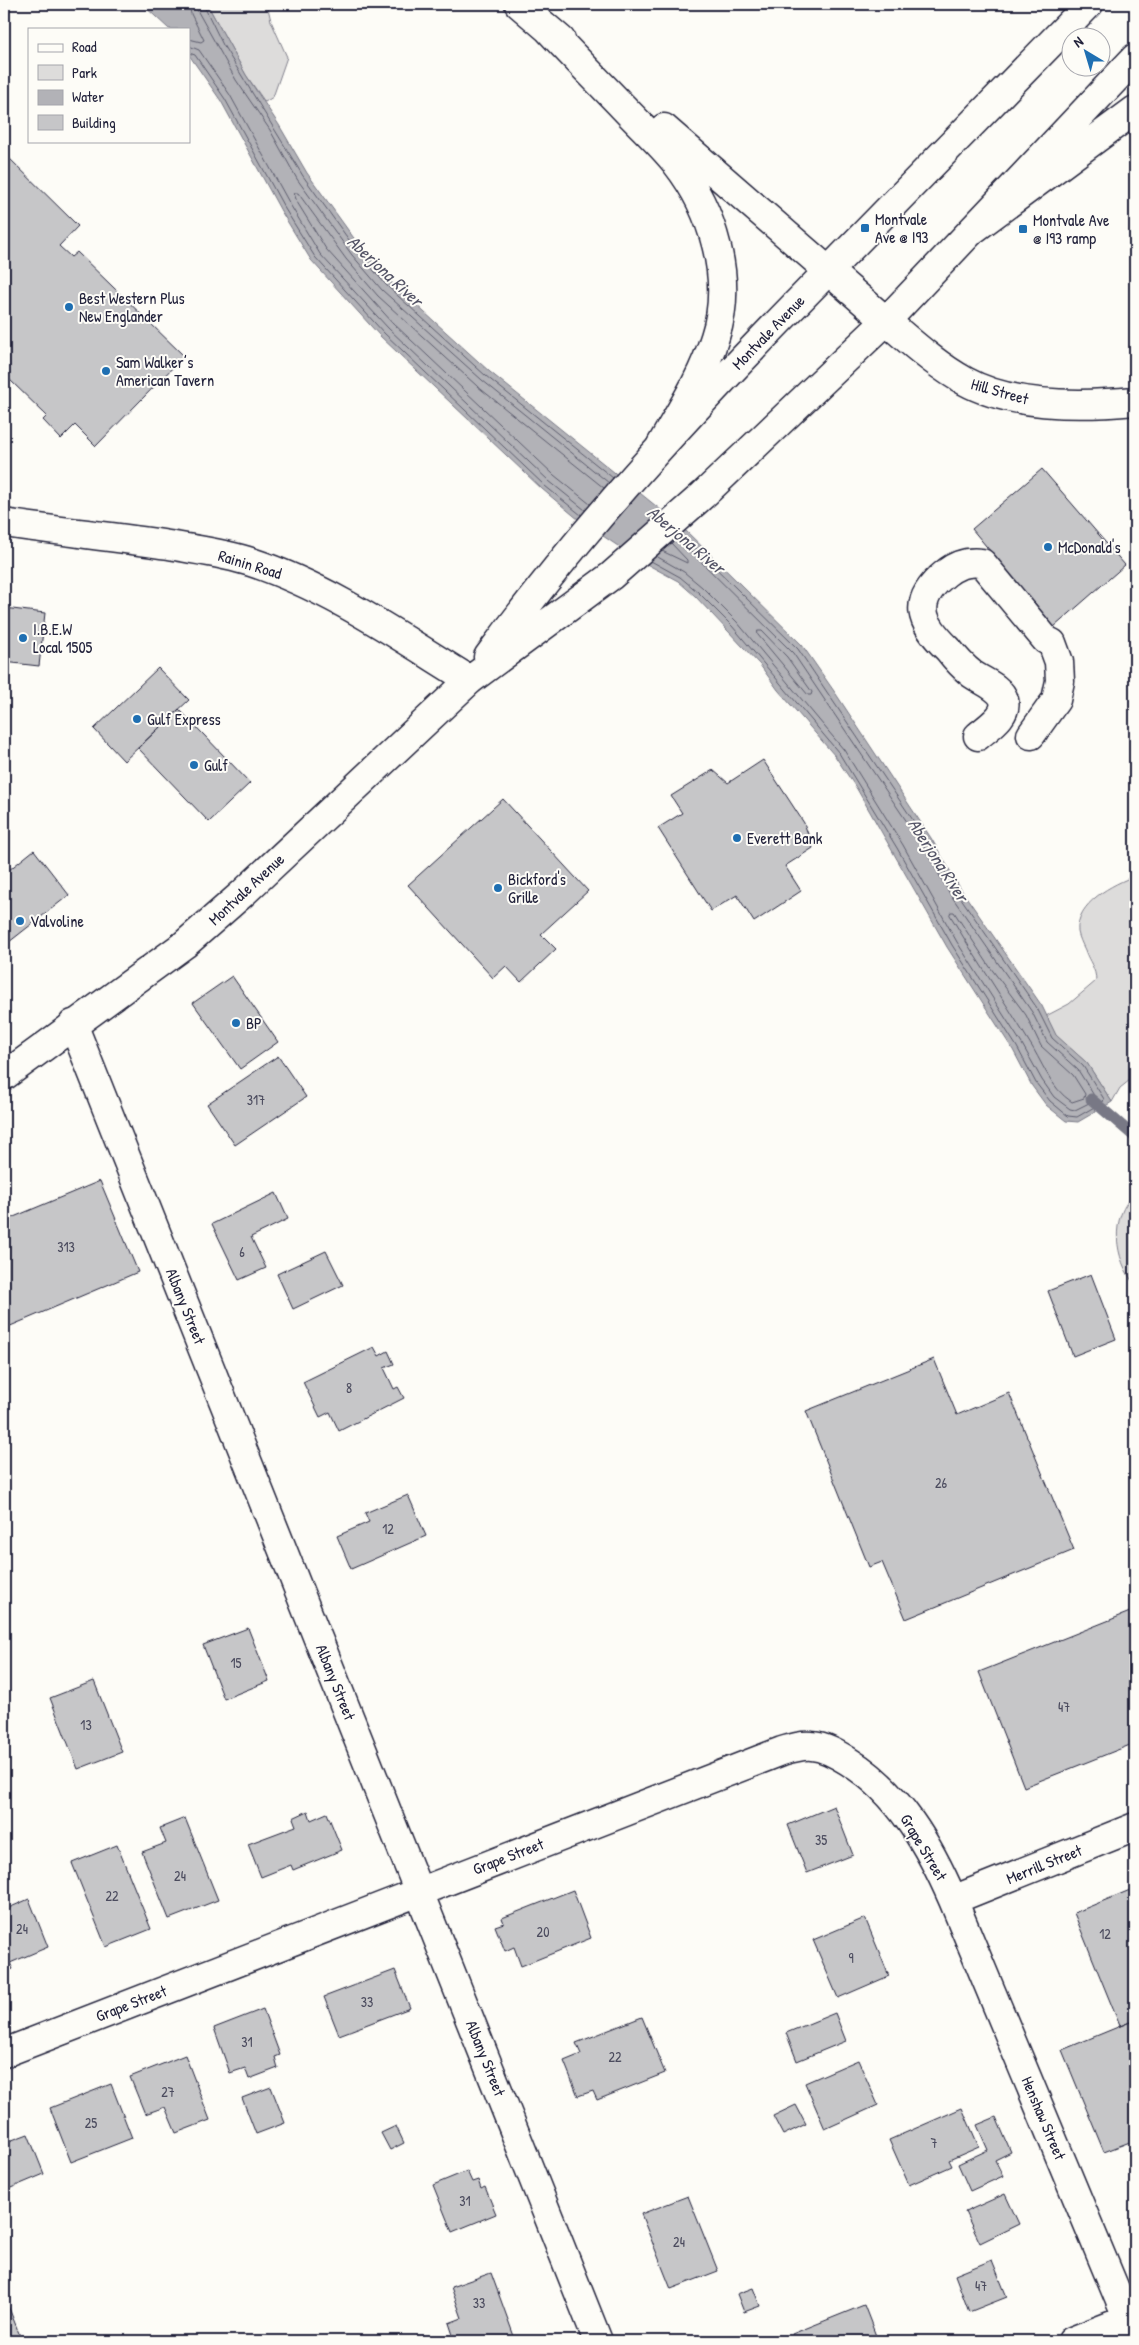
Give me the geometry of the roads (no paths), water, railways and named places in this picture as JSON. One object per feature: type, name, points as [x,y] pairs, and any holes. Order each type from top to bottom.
[{"type":"main road","points":[[519,4],[548,29],[676,163],[698,196],[714,238],[722,284],[722,309],[716,336],[704,368],[660,445]]},
{"type":"main road","name":"Montvale Avenue","points":[[470,680],[519,614],[660,445],[757,342],[830,270],[1089,4]]},
{"type":"main road","name":"Hill Street","points":[[548,29],[830,270],[886,321],[948,371],[967,383],[993,392],[1042,402],[1135,401]]},
{"type":"main road","name":"Montvale Avenue","points":[[4,1076],[165,960],[198,933],[470,680],[611,576],[703,495],[886,321],[1135,58]]},
{"type":"main road","points":[[974,229],[1135,110]]},
{"type":"main road","name":"Rainin Road","points":[[4,523],[97,534],[213,552],[250,561],[287,575],[328,594],[470,680]]},
{"type":"main road","points":[[978,736],[1002,714],[1005,704],[1002,695],[968,670],[932,634],[924,619],[924,608],[928,591],[946,573],[969,562],[982,563],[1055,650],[1060,668],[1058,694],[1053,705],[1031,736]]},
{"type":"main road","name":"Albany Street","points":[[74,1024],[598,2341]]},
{"type":"main road","name":"Grape Street","points":[[4,2053],[782,1751],[812,1746],[826,1749],[857,1766],[892,1799],[912,1822],[930,1851],[954,1900]]},
{"type":"main road","name":"Merrill Street","points":[[954,1900],[1135,1827]]},
{"type":"main road","name":"Henshaw Street","points":[[954,1900],[1132,2328]]},
{"type":"main road","points":[[1072,2341],[1132,2328]]},
{"type":"water","points":[[142,4],[207,4],[246,75],[279,125],[307,173],[361,248],[391,282],[490,372],[682,527],[802,645],[931,838],[960,888],[1042,1006],[1056,1035],[1087,1063],[1112,1102],[1078,1122],[1066,1121],[1046,1105],[1032,1086],[1013,1050],[947,947],[857,789],[835,756],[778,690],[760,665],[695,596],[678,581],[639,560],[579,520],[542,489],[380,336],[311,260],[281,211],[221,101],[190,56],[190,28],[168,28]]},
{"type":"waterway","name":"Aberjona River","points":[[1091,1099],[1135,1137]]},
{"type":"place","name":"Montvale Ave @ I93","points":[[865,228]]},
{"type":"place","name":"Montvale Ave @ I93 ramp","points":[[1023,229]]},
{"type":"place","name":"Best Western Plus New Englander","points":[[69,307]]},
{"type":"place","name":"Sam Walker’s American Tavern","points":[[106,371]]},
{"type":"place","name":"McDonald's","points":[[1048,547]]},
{"type":"place","name":"I.B.E.W Local 1505","points":[[23,638]]},
{"type":"place","name":"Gulf Express","points":[[137,719]]},
{"type":"place","name":"Gulf","points":[[194,765]]},
{"type":"place","name":"Everett Bank","points":[[737,838]]},
{"type":"place","name":"Bickford's Grille","points":[[498,888]]},
{"type":"place","name":"Valvoline","points":[[20,921]]},
{"type":"place","name":"BP","points":[[236,1023]]}]
